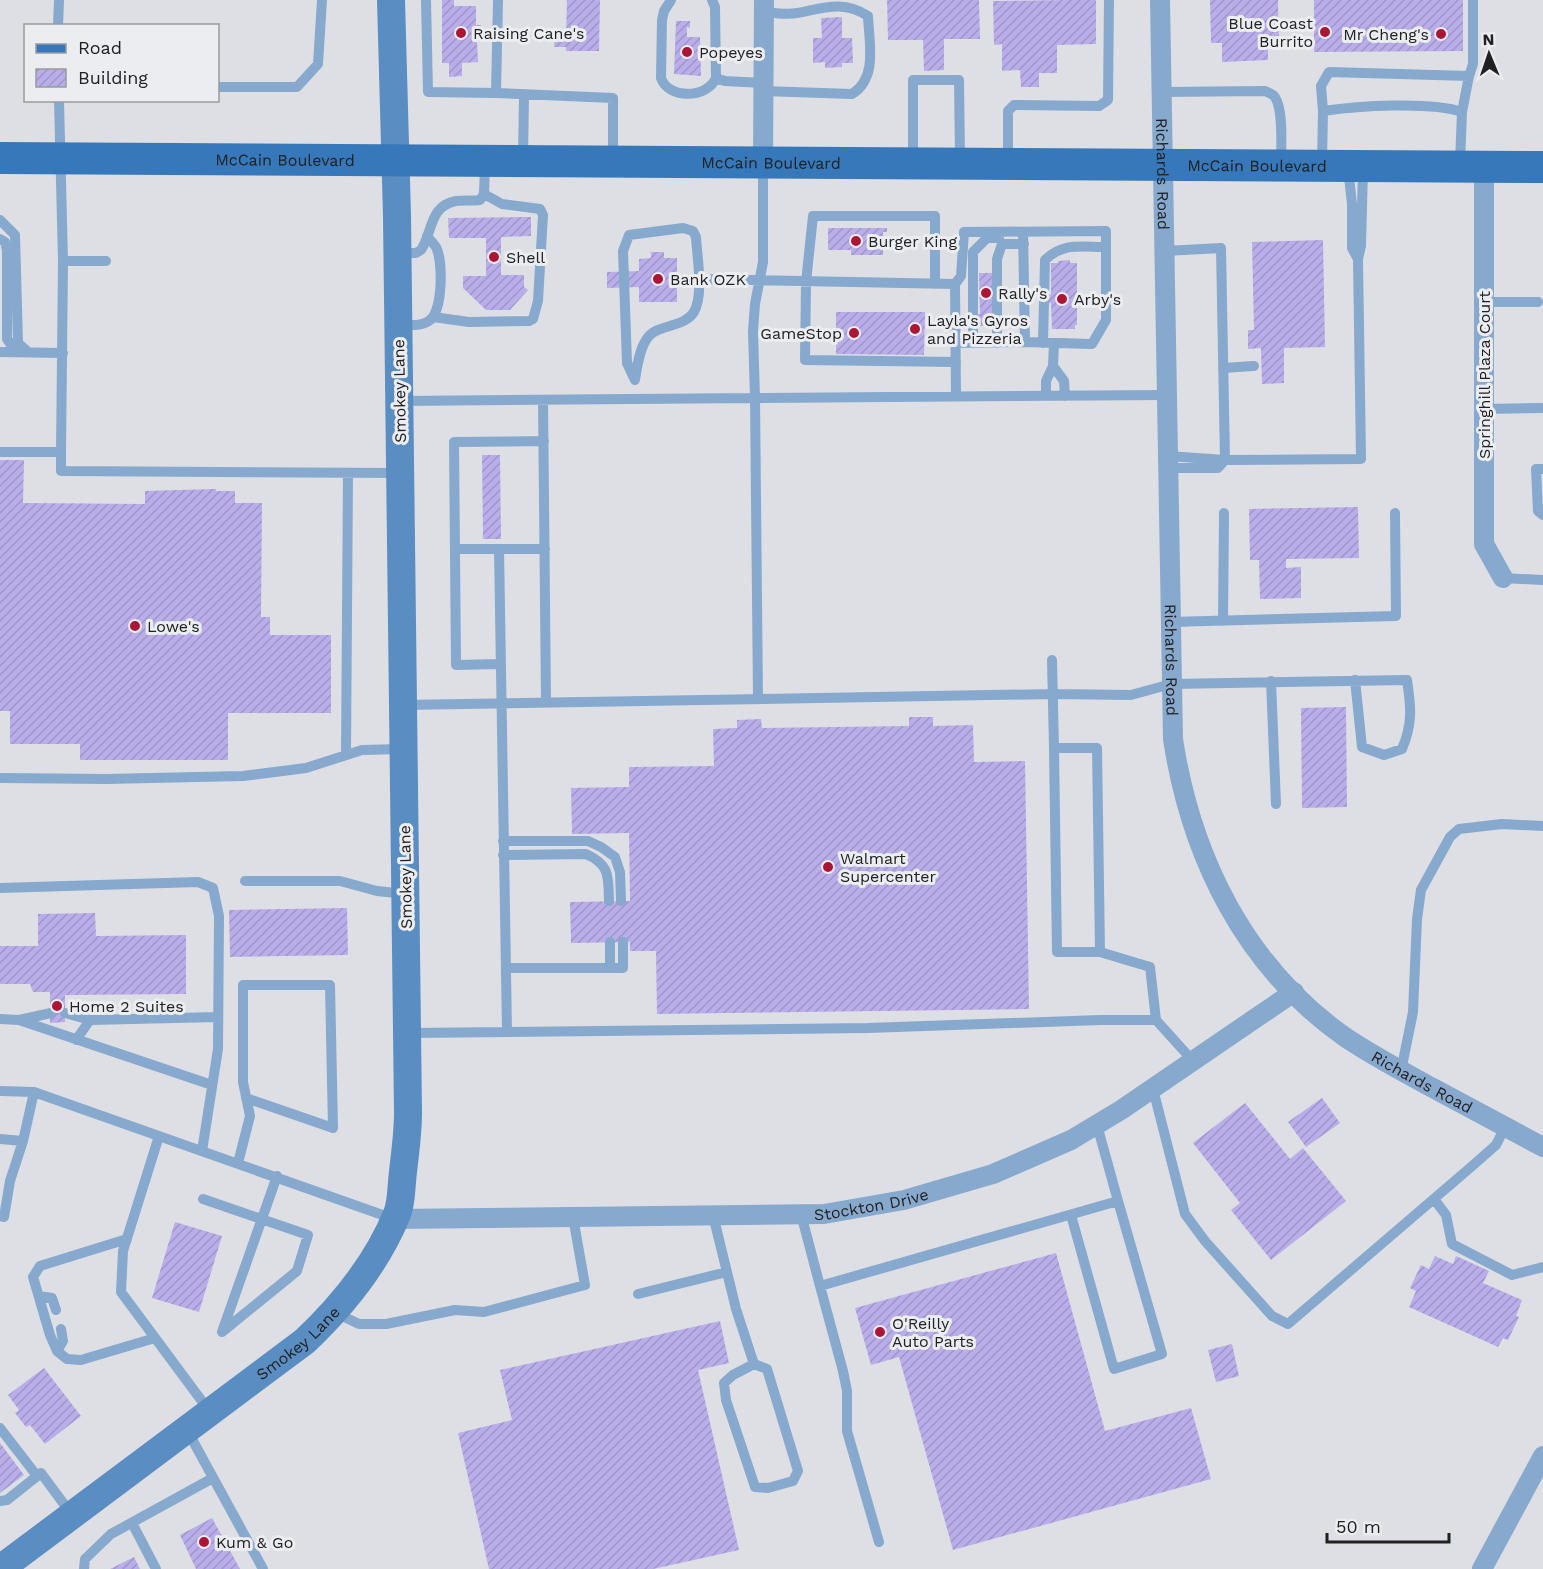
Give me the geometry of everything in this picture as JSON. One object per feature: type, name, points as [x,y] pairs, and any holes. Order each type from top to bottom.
[{"type":"main road","name":"McCain Boulevard","points":[[0,158],[1543,167]]},
{"type":"street","name":"Smokey Lane","points":[[0,1569],[305,1341],[334,1313],[357,1285],[394,1219],[402,1196],[408,1147],[406,894],[391,0]]},
{"type":"street","name":"Richards Road","points":[[1160,0],[1173,739],[1179,778],[1195,834],[1222,896],[1264,959],[1294,992],[1343,1035],[1374,1056],[1543,1147]]},
{"type":"street","points":[[763,162],[764,6]]},
{"type":"street","name":"Springhill Plaza Court","points":[[1472,167],[1484,302],[1484,544],[1503,578]]},
{"type":"street","name":"Stockton Drive","points":[[394,1219],[824,1214],[858,1210],[904,1200],[993,1174],[1071,1140],[1153,1089],[1294,992]]},
{"type":"street","points":[[1482,1569],[1543,1456]]},
{"type":"lane","points":[[58,0],[58,24]]},
{"type":"lane","points":[[219,87],[297,87],[318,64],[322,0]]},
{"type":"lane","points":[[426,0],[428,92],[613,98],[612,162]]},
{"type":"lane","points":[[495,93],[498,0]]},
{"type":"lane","points":[[671,0],[664,11],[661,27],[660,78],[663,85],[673,92],[707,90],[716,78],[716,7],[712,0]]},
{"type":"lane","points":[[1008,164],[1008,111],[1014,105],[1099,106],[1108,100],[1109,0]]},
{"type":"lane","points":[[1472,167],[1462,112],[1473,64],[1473,0]]},
{"type":"lane","points":[[716,78],[763,87],[852,94],[862,88],[868,76],[870,61],[868,16],[859,8],[849,4],[825,4],[796,13],[764,6]]},
{"type":"lane","points":[[1168,462],[1361,459],[1358,259],[1361,246],[1345,165],[1323,111],[1321,86],[1329,72],[1469,76]]},
{"type":"lane","points":[[913,163],[913,80],[959,80],[960,164]]},
{"type":"lane","points":[[1162,92],[1265,91],[1273,95],[1278,103],[1280,115],[1281,164]]},
{"type":"lane","points":[[523,162],[524,96]]},
{"type":"lane","points":[[59,102],[63,261],[61,471],[400,473]]},
{"type":"lane","points":[[1323,111],[1345,107],[1415,107],[1449,108],[1462,112]]},
{"type":"lane","points":[[397,253],[416,253],[421,250],[434,216],[445,205],[454,201],[480,200],[484,194],[485,162]]},
{"type":"lane","points":[[758,699],[753,331],[755,304],[763,262],[763,162]]},
{"type":"lane","points":[[433,317],[469,322],[529,321],[533,319],[538,301],[543,215],[540,209],[502,204],[484,194]]},
{"type":"lane","points":[[935,284],[934,216],[813,216],[806,282],[805,360],[956,362]]},
{"type":"lane","points":[[0,220],[15,235],[18,343],[24,352]]},
{"type":"lane","points":[[635,380],[627,363],[623,251],[629,235],[683,228],[693,231],[696,237],[698,299],[693,313],[680,323],[658,330],[647,338],[638,362],[635,399]]},
{"type":"lane","points":[[956,343],[1092,344],[1106,320],[1106,231],[987,238],[973,252],[973,343]]},
{"type":"lane","points":[[956,396],[955,284],[961,276],[964,232],[1024,237]]},
{"type":"lane","points":[[0,262],[15,235]]},
{"type":"lane","points":[[398,324],[425,323],[433,317],[437,310],[440,276],[436,247],[427,236]]},
{"type":"lane","points":[[1024,237],[1025,342]]},
{"type":"lane","points":[[997,343],[997,259],[1002,244],[1024,237]]},
{"type":"lane","points":[[0,239],[5,242],[7,250],[7,339],[12,346],[24,352]]},
{"type":"lane","points":[[1065,396],[1064,381],[1053,366],[1048,343],[1045,260],[1053,252],[1066,246],[1106,247]]},
{"type":"lane","points":[[1165,251],[1221,248],[1225,460]]},
{"type":"lane","points":[[63,261],[106,261]]},
{"type":"lane","points":[[699,279],[955,284]]},
{"type":"lane","points":[[1484,302],[1539,302]]},
{"type":"lane","points":[[0,352],[63,352]]},
{"type":"lane","points":[[1046,396],[1046,381],[1053,366]]},
{"type":"lane","points":[[1223,368],[1254,366]]},
{"type":"lane","points":[[399,401],[1167,395]]},
{"type":"lane","points":[[543,400],[546,702]]},
{"type":"lane","points":[[1484,409],[1543,408]]},
{"type":"lane","points":[[499,664],[456,665],[454,442],[544,441]]},
{"type":"lane","points":[[0,452],[61,452]]},
{"type":"lane","points":[[1543,469],[1536,469],[1538,511],[1543,515]]},
{"type":"lane","points":[[346,755],[348,473]]},
{"type":"lane","points":[[1223,621],[1224,513]]},
{"type":"lane","points":[[1170,622],[1396,616],[1395,513]]},
{"type":"lane","points":[[455,549],[544,549]]},
{"type":"lane","points":[[498,549],[507,1032]]},
{"type":"lane","points":[[1503,578],[1543,579]]},
{"type":"lane","points":[[1052,660],[1057,952],[1100,952],[1150,967],[1156,1020],[1193,1061]]},
{"type":"lane","points":[[403,705],[1053,694],[1131,695],[1171,684],[1271,681],[1355,680],[1407,681],[1411,710],[1410,732],[1402,749],[1384,755],[1362,747],[1355,680]]},
{"type":"lane","points":[[1271,681],[1276,804]]},
{"type":"lane","points":[[1054,748],[1097,748],[1100,952]]},
{"type":"lane","points":[[0,778],[106,779],[243,776],[306,768],[363,750],[404,749]]},
{"type":"lane","points":[[1401,1071],[1413,1012],[1417,919],[1421,890],[1450,837],[1459,829],[1502,824],[1543,826]]},
{"type":"lane","points":[[503,842],[588,842],[602,847],[615,857],[620,872],[621,901]]},
{"type":"lane","points":[[503,855],[586,855],[597,859],[608,874],[609,902]]},
{"type":"lane","points":[[245,882],[340,881],[377,891],[406,894]]},
{"type":"lane","points":[[0,888],[198,882],[213,888],[219,916],[218,1049],[202,1150]]},
{"type":"lane","points":[[610,942],[610,968]]},
{"type":"lane","points":[[506,968],[624,968],[623,942]]},
{"type":"lane","points":[[238,1163],[250,1116],[246,1098],[243,1082],[243,985],[330,985],[333,1128],[246,1098]]},
{"type":"lane","points":[[0,1019],[19,1020],[51,1013]]},
{"type":"lane","points":[[65,1013],[90,1020],[218,1017]]},
{"type":"lane","points":[[19,1020],[212,1085]]},
{"type":"lane","points":[[76,1040],[90,1020]]},
{"type":"lane","points":[[407,1033],[868,1028],[1156,1020]]},
{"type":"lane","points":[[1153,1089],[1185,1214],[1205,1241],[1272,1316],[1288,1324],[1496,1145],[1505,1127]]},
{"type":"lane","points":[[0,1091],[34,1092],[394,1219]]},
{"type":"lane","points":[[0,1216],[4,1216],[5,1181],[23,1142],[34,1092]]},
{"type":"lane","points":[[1071,1215],[1114,1369],[1162,1354],[1097,1125]]},
{"type":"lane","points":[[159,1136],[123,1251],[121,1292],[210,1412]]},
{"type":"lane","points":[[0,1139],[23,1142]]},
{"type":"lane","points":[[203,1199],[262,1219],[308,1235],[297,1271],[222,1332],[262,1219],[277,1176]]},
{"type":"lane","points":[[1434,1199],[1446,1215],[1452,1244],[1512,1275],[1543,1267]]},
{"type":"lane","points":[[819,1286],[1118,1201]]},
{"type":"lane","points":[[801,1214],[843,1371],[847,1392],[847,1431],[879,1542]]},
{"type":"lane","points":[[713,1215],[754,1364]]},
{"type":"lane","points":[[334,1313],[359,1324],[386,1324],[455,1310],[484,1312],[585,1286],[573,1217]]},
{"type":"lane","points":[[127,1239],[56,1259],[40,1266],[33,1277],[57,1351],[67,1359],[81,1360],[155,1338]]},
{"type":"lane","points":[[638,1294],[727,1272]]},
{"type":"lane","points":[[39,1296],[52,1298],[56,1310]]},
{"type":"lane","points":[[57,1351],[63,1341],[61,1329]]},
{"type":"lane","points":[[754,1364],[767,1369],[798,1471],[793,1481],[768,1488],[755,1488],[726,1400],[724,1383],[732,1375],[754,1364]]},
{"type":"lane","points":[[0,1428],[37,1476]]},
{"type":"lane","points":[[187,1430],[263,1569]]},
{"type":"lane","points":[[0,1501],[7,1500],[41,1473],[73,1515]]},
{"type":"lane","points":[[84,1569],[85,1559],[111,1534],[213,1478]]},
{"type":"lane","points":[[132,1523],[151,1567]]},
{"type":"building","name":"Raising Cane's","points":[[442,0],[454,0],[454,6],[476,6],[476,25],[481,25],[482,41],[477,41],[478,62],[462,63],[462,76],[449,77],[449,63],[442,63]]},
{"type":"building","points":[[567,0],[600,0],[599,51],[566,51],[566,47],[554,47],[555,37],[566,38]]},
{"type":"building","points":[[887,0],[979,0],[980,39],[944,39],[944,70],[924,71],[923,40],[888,40]]},
{"type":"building","points":[[1096,0],[1096,44],[1057,45],[1057,73],[1039,73],[1039,87],[1021,87],[1020,70],[1002,71],[1002,44],[994,45],[993,1]]},
{"type":"building","points":[[1210,0],[1278,0],[1279,41],[1268,42],[1268,60],[1222,62],[1222,43],[1211,43]]},
{"type":"building","points":[[1314,0],[1463,0],[1463,51],[1314,52]]},
{"type":"building","points":[[842,17],[842,38],[852,38],[853,63],[842,63],[842,67],[825,68],[825,62],[813,63],[813,38],[822,38],[821,18]]},
{"type":"building","name":"Popeyes","points":[[676,21],[690,21],[690,28],[687,27],[687,37],[700,37],[701,76],[674,74]]},
{"type":"building","points":[[531,217],[531,236],[501,237],[501,275],[524,275],[524,287],[528,290],[510,310],[486,310],[463,288],[463,276],[486,276],[486,238],[449,238],[448,218]]},
{"type":"building","name":"Burger King","points":[[828,228],[887,228],[887,232],[883,232],[883,255],[851,255],[851,250],[828,250]]},
{"type":"building","points":[[1323,240],[1325,347],[1284,348],[1284,383],[1262,384],[1261,348],[1248,349],[1248,330],[1254,330],[1252,242]]},
{"type":"building","name":"Bank OZK","points":[[651,252],[664,252],[664,258],[677,258],[677,302],[639,302],[639,287],[607,288],[607,272],[639,271],[639,259],[651,258]]},
{"type":"building","name":"Arby's","points":[[1070,260],[1070,263],[1077,263],[1077,325],[1075,329],[1052,329],[1051,303],[1048,303],[1047,294],[1051,295],[1051,263]]},
{"type":"building","name":"Rally's","points":[[979,273],[992,273],[994,326],[977,326],[975,314],[980,314]]},
{"type":"building","points":[[836,312],[925,312],[924,355],[836,354]]},
{"type":"building","points":[[482,455],[500,455],[501,539],[483,539]]},
{"type":"building","name":"Lowe's","points":[[0,460],[24,460],[23,503],[145,504],[145,491],[216,489],[216,491],[235,491],[235,503],[262,503],[261,617],[270,617],[270,635],[331,635],[331,713],[228,713],[228,760],[80,760],[80,744],[10,744],[10,711],[0,711]]},
{"type":"building","points":[[1358,507],[1359,558],[1286,559],[1286,568],[1301,567],[1301,598],[1260,599],[1259,560],[1250,560],[1249,509]]},
{"type":"building","points":[[1346,707],[1347,807],[1302,808],[1301,708]]},
{"type":"building","name":"Walmart Supercenter","points":[[909,717],[933,717],[933,726],[973,725],[974,762],[1025,761],[1029,1009],[657,1014],[656,951],[630,951],[630,942],[571,943],[570,902],[630,901],[629,833],[572,834],[571,788],[629,787],[629,767],[714,766],[713,729],[737,728],[737,720],[761,719],[762,728],[909,726]]},
{"type":"building","points":[[347,908],[348,955],[230,957],[229,910]]},
{"type":"building","points":[[95,913],[96,936],[186,935],[186,994],[65,995],[65,1022],[50,1023],[50,992],[33,992],[30,984],[0,984],[0,946],[38,946],[38,914]]},
{"type":"building","points":[[1322,1098],[1340,1123],[1306,1147],[1288,1122]]},
{"type":"building","points":[[1245,1103],[1290,1159],[1303,1148],[1346,1201],[1271,1260],[1231,1210],[1240,1203],[1193,1143]]},
{"type":"building","points":[[175,1222],[222,1236],[199,1312],[152,1298]]},
{"type":"building","points":[[1056,1253],[1105,1431],[1191,1408],[1211,1479],[953,1550],[899,1357],[871,1365],[855,1308]]},
{"type":"building","points":[[1435,1256],[1453,1264],[1456,1256],[1489,1271],[1483,1283],[1522,1300],[1516,1316],[1519,1317],[1508,1340],[1503,1338],[1498,1347],[1409,1307],[1416,1291],[1410,1288],[1421,1265],[1429,1269]]},
{"type":"building","points":[[720,1321],[729,1363],[698,1370],[739,1550],[653,1569],[489,1569],[458,1433],[512,1420],[500,1370]]},
{"type":"building","points":[[1232,1344],[1239,1376],[1216,1382],[1208,1350]]},
{"type":"building","points":[[44,1368],[81,1416],[45,1444],[30,1425],[26,1427],[15,1413],[19,1410],[8,1395]]},
{"type":"building","points":[[0,1443],[24,1475],[0,1493]]},
{"type":"building","name":"Kum & Go","points":[[212,1518],[240,1569],[196,1569],[180,1535]]},
{"type":"building","points":[[134,1557],[140,1569],[110,1569]]},
{"type":"place","name":"Blue Coast Burrito","points":[[1325,32]]},
{"type":"place","name":"Raising Cane's","points":[[461,33]]},
{"type":"place","name":"Mr Cheng's","points":[[1441,34]]},
{"type":"place","name":"Popeyes","points":[[687,52]]},
{"type":"place","name":"Burger King","points":[[856,241]]},
{"type":"place","name":"Shell","points":[[494,257]]},
{"type":"place","name":"Bank OZK","points":[[658,279]]},
{"type":"place","name":"Rally's","points":[[986,293]]},
{"type":"place","name":"Arby's","points":[[1062,299]]},
{"type":"place","name":"Layla's Gyros and Pizzeria","points":[[915,329]]},
{"type":"place","name":"GameStop","points":[[854,333]]},
{"type":"place","name":"Lowe's","points":[[135,626]]},
{"type":"place","name":"Walmart Supercenter","points":[[828,867]]},
{"type":"place","name":"Home 2 Suites","points":[[57,1006]]},
{"type":"place","name":"O'Reilly Auto Parts","points":[[880,1332]]},
{"type":"place","name":"Kum & Go","points":[[204,1542]]}]
